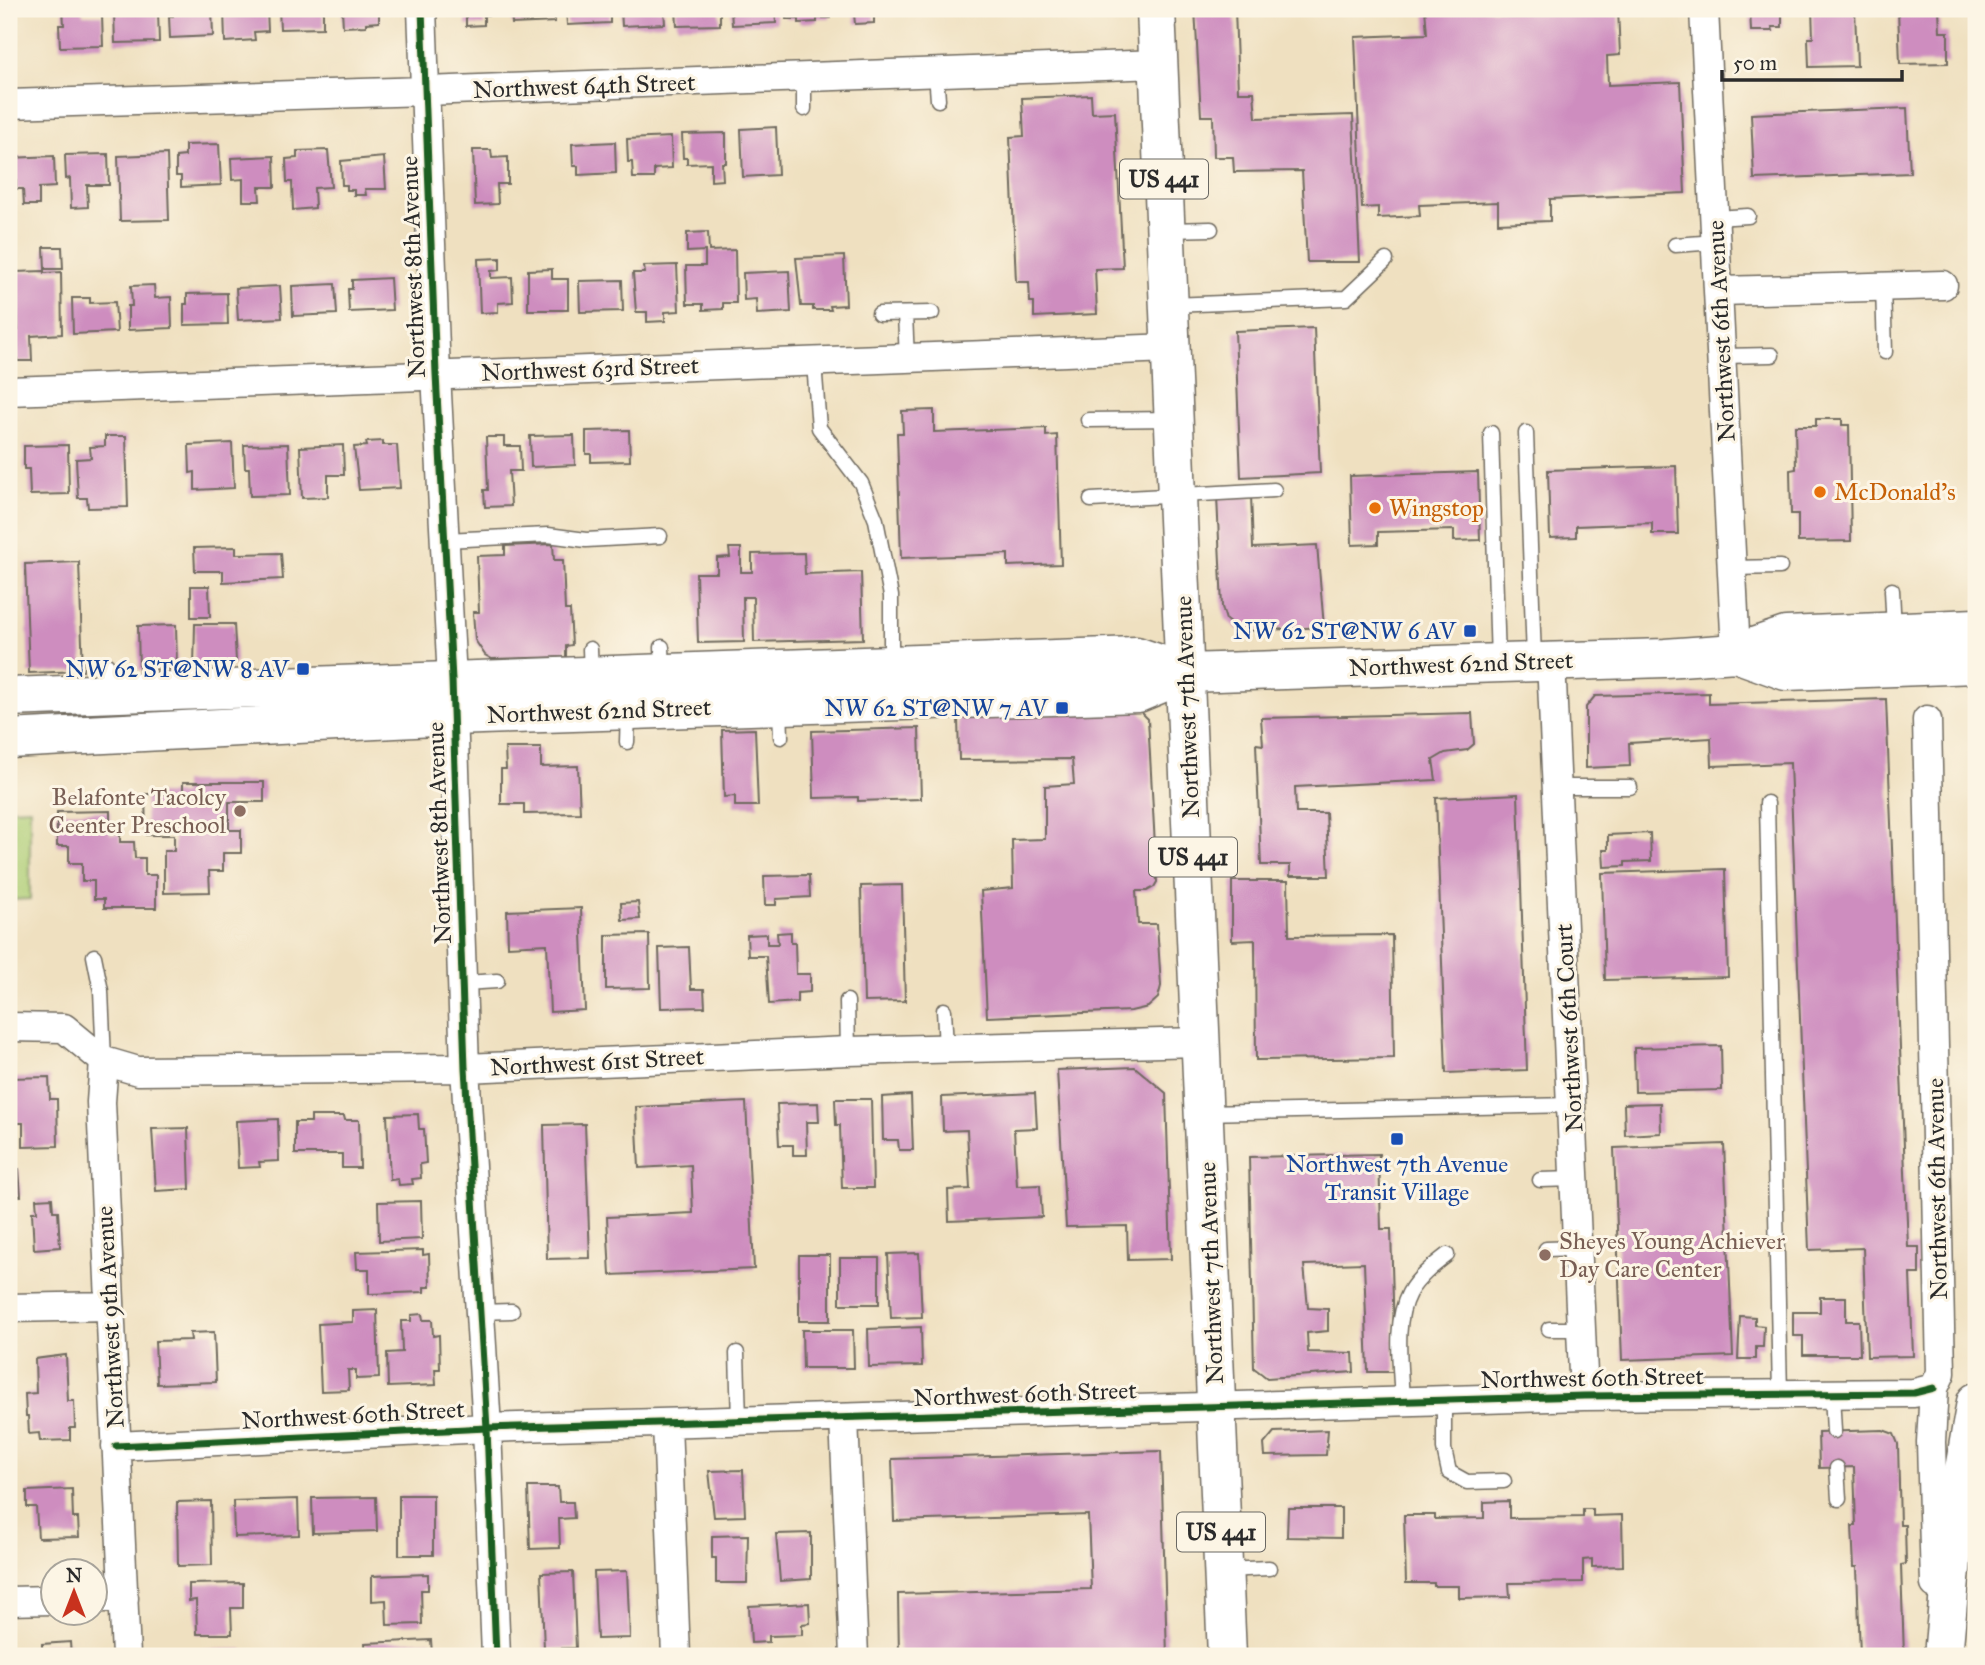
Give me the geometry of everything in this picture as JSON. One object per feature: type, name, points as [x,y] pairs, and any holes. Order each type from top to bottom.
[{"type":"main road","name":"Northwest 7th Avenue","points":[[1156,9],[1227,1656]]},
{"type":"main road","name":"Northwest 62nd Street","points":[[9,697],[108,679],[453,698],[628,726],[780,721],[1138,693],[1186,673],[1665,658],[1736,653],[1786,636],[1976,628]]},
{"type":"main road","name":"Northwest 62nd Street","points":[[1736,653],[1786,671],[1976,664]]},
{"type":"main road","name":"Northwest 62nd Street","points":[[9,739],[453,698],[590,662],[662,660],[891,665],[1136,656],[1186,673]]},
{"type":"main road","points":[[1941,1656],[1956,1515],[1976,1402]]},
{"type":"street","name":"Northwest 8th Avenue","points":[[422,9],[436,374],[453,698],[465,1068],[487,1428],[496,1656]]},
{"type":"street","name":"Northwest 6th Avenue","points":[[1704,9],[1736,653]]},
{"type":"street","name":"Northwest 64th Street","points":[[9,104],[804,78],[937,87],[1159,64]]},
{"type":"street","points":[[1719,291],[1943,285]]},
{"type":"street","name":"Northwest 63rd Street","points":[[9,391],[436,374],[906,360],[1171,348]]},
{"type":"street","name":"Northwest 6th Court","points":[[1528,661],[1557,787],[1584,1396]]},
{"type":"street","name":"Northwest 6th Avenue","points":[[1927,720],[1941,1373],[1934,1388],[1931,1441],[1941,1656]]},
{"type":"street","name":"Northwest 61st Street","points":[[9,1027],[64,1027],[104,1061],[138,1071],[465,1068],[848,1051],[1199,1042]]},
{"type":"street","name":"Northwest 9th Avenue","points":[[104,1061],[101,1102],[126,1656]]},
{"type":"street","points":[[9,1308],[109,1306]]},
{"type":"street","name":"Northwest 60th Street","points":[[116,1446],[487,1428],[1584,1396],[1914,1393],[1934,1388]]},
{"type":"street","points":[[844,1418],[854,1656]]},
{"type":"street","points":[[667,1423],[676,1656]]},
{"type":"street","points":[[108,1598],[124,1598]]},
{"type":"street","points":[[9,1601],[38,1600]]},
{"type":"lane","points":[[804,78],[804,109]]},
{"type":"lane","points":[[1675,245],[1748,216]]},
{"type":"lane","points":[[1166,230],[1211,229]]},
{"type":"lane","points":[[1169,305],[1346,298],[1386,261]]},
{"type":"lane","points":[[1883,287],[1885,352]]},
{"type":"lane","points":[[879,314],[932,313]]},
{"type":"lane","points":[[905,314],[906,360]]},
{"type":"lane","points":[[1722,356],[1772,355]]},
{"type":"lane","points":[[814,363],[819,428],[861,483],[876,520],[891,596],[891,665]]},
{"type":"lane","points":[[1088,420],[1174,419]]},
{"type":"lane","points":[[1491,433],[1528,661]]},
{"type":"lane","points":[[1526,433],[1528,661]]},
{"type":"lane","points":[[1091,500],[1274,491]]},
{"type":"lane","points":[[445,540],[548,535],[586,540],[660,536]]},
{"type":"lane","points":[[1732,568],[1780,567]]},
{"type":"lane","points":[[1892,590],[1894,631]]},
{"type":"lane","points":[[1557,787],[1630,787]]},
{"type":"lane","points":[[1767,803],[1780,1394]]},
{"type":"lane","points":[[94,956],[102,991],[104,1061]]},
{"type":"lane","points":[[464,983],[497,981]]},
{"type":"lane","points":[[847,1001],[848,1051]]},
{"type":"lane","points":[[944,1010],[946,1048]]},
{"type":"lane","points":[[1204,1113],[1573,1105]]},
{"type":"lane","points":[[1540,1180],[1576,1179]]},
{"type":"lane","points":[[1546,1249],[1578,1248]]},
{"type":"lane","points":[[1402,1402],[1399,1329],[1408,1293],[1428,1270],[1447,1255]]},
{"type":"lane","points":[[479,1312],[512,1311]]},
{"type":"lane","points":[[1549,1329],[1581,1329]]},
{"type":"lane","points":[[737,1353],[739,1421]]},
{"type":"lane","points":[[1832,1394],[1835,1431]]},
{"type":"lane","points":[[1444,1400],[1444,1449],[1449,1472],[1467,1482],[1504,1482]]},
{"type":"lane","points":[[1837,1468],[1839,1499]]},
{"type":"lane","points":[[1223,1570],[1269,1568]]},
{"type":"green space","points":[[30,808],[30,899],[9,900],[9,809]]},
{"type":"building","points":[[63,9],[82,9],[83,15],[102,15],[103,46],[60,47],[59,25],[64,25]]},
{"type":"building","points":[[173,9],[212,9],[213,36],[170,38],[169,16],[173,16]]},
{"type":"building","points":[[224,9],[267,9],[268,31],[254,32],[255,40],[225,42]]},
{"type":"building","points":[[279,9],[323,9],[323,28],[280,29]]},
{"type":"building","points":[[342,9],[379,9],[379,22],[366,23],[366,26],[343,27]]},
{"type":"building","points":[[466,9],[500,9],[500,15],[484,15],[484,25],[466,26]]},
{"type":"building","points":[[511,9],[554,9],[555,22],[512,24]]},
{"type":"building","points":[[566,9],[610,9],[610,23],[567,25]]},
{"type":"building","points":[[621,9],[664,9],[665,24],[622,26]]},
{"type":"building","points":[[676,9],[720,9],[720,25],[677,26]]},
{"type":"building","points":[[731,9],[775,9],[776,23],[732,25]]},
{"type":"building","points":[[786,9],[830,9],[830,18],[799,23],[799,19],[786,19]]},
{"type":"building","points":[[842,9],[886,9],[886,13],[874,13],[874,23],[855,24],[854,14],[842,15]]},
{"type":"building","points":[[1195,9],[1235,9],[1238,92],[1254,92],[1256,118],[1353,115],[1360,262],[1307,262],[1302,171],[1234,172],[1233,157],[1214,157],[1213,116],[1201,116]]},
{"type":"building","points":[[1425,9],[1618,9],[1620,55],[1607,56],[1608,85],[1680,82],[1685,193],[1550,199],[1550,221],[1498,223],[1498,202],[1419,205],[1420,216],[1378,218],[1378,207],[1362,208],[1355,37],[1427,34]]},
{"type":"building","points":[[1750,9],[1782,9],[1782,27],[1772,27],[1773,31],[1751,31]]},
{"type":"building","points":[[1812,9],[1855,9],[1857,66],[1809,67],[1808,38],[1813,38]]},
{"type":"building","points":[[1898,9],[1939,9],[1940,32],[1948,32],[1948,63],[1900,64]]},
{"type":"building","points":[[158,11],[159,42],[115,43],[114,12]]},
{"type":"building","points":[[1091,95],[1092,113],[1115,112],[1123,268],[1095,269],[1097,314],[1034,317],[1034,302],[1030,302],[1029,282],[1016,282],[1010,137],[1024,136],[1022,98]]},
{"type":"building","points":[[1907,108],[1910,173],[1754,179],[1751,114]]},
{"type":"building","points":[[776,127],[778,175],[743,177],[741,129]]},
{"type":"building","points":[[726,133],[723,180],[711,181],[711,163],[687,164],[687,158],[683,158],[682,134]]},
{"type":"building","points":[[671,137],[672,168],[654,169],[654,178],[633,178],[632,162],[628,162],[627,139]]},
{"type":"building","points":[[615,142],[616,173],[578,175],[578,166],[573,166],[572,144]]},
{"type":"building","points":[[219,144],[221,185],[181,187],[181,176],[176,176],[176,157],[185,156],[185,145]]},
{"type":"building","points":[[328,150],[331,187],[314,188],[315,208],[293,210],[292,182],[287,182],[286,159],[297,158],[297,151]]},
{"type":"building","points":[[473,150],[491,150],[492,158],[508,157],[508,184],[497,184],[498,204],[475,205]]},
{"type":"building","points":[[108,154],[109,185],[87,185],[88,207],[71,208],[70,178],[66,179],[65,155]]},
{"type":"building","points":[[167,154],[169,220],[120,221],[118,156]]},
{"type":"building","points":[[54,156],[55,187],[39,188],[39,205],[24,205],[23,189],[16,189],[16,180],[12,181],[10,158]]},
{"type":"building","points":[[274,156],[275,187],[259,187],[260,201],[243,201],[243,179],[232,180],[231,158]]},
{"type":"building","points":[[384,157],[386,189],[365,189],[366,195],[354,195],[354,190],[347,190],[347,185],[342,185],[341,161]]},
{"type":"building","points":[[708,232],[709,251],[735,250],[736,303],[723,303],[723,309],[703,310],[703,304],[687,304],[686,266],[705,266],[705,251],[687,252],[687,233]]},
{"type":"building","points":[[44,247],[62,247],[63,269],[45,269]]},
{"type":"building","points":[[844,256],[846,305],[830,306],[831,310],[813,310],[813,306],[801,306],[796,258]]},
{"type":"building","points":[[500,258],[500,270],[491,271],[491,278],[512,277],[513,302],[498,303],[498,312],[480,313],[478,259]]},
{"type":"building","points":[[677,265],[679,311],[665,312],[665,321],[647,322],[647,312],[636,312],[633,273],[645,273],[644,266]]},
{"type":"building","points":[[552,269],[552,279],[568,279],[568,310],[528,310],[528,270]]},
{"type":"building","points":[[789,271],[791,312],[757,314],[756,299],[744,300],[743,273]]},
{"type":"building","points":[[15,272],[61,272],[62,334],[31,336],[32,361],[17,361]]},
{"type":"building","points":[[390,278],[392,310],[349,312],[348,289],[352,289],[352,280]]},
{"type":"building","points":[[622,280],[623,311],[580,312],[579,281]]},
{"type":"building","points":[[335,284],[337,314],[293,316],[292,286]]},
{"type":"building","points":[[154,285],[155,298],[171,297],[172,328],[128,330],[128,306],[132,306],[131,286]]},
{"type":"building","points":[[280,286],[282,318],[238,320],[236,288]]},
{"type":"building","points":[[227,293],[228,324],[184,325],[187,294]]},
{"type":"building","points":[[72,298],[90,298],[90,303],[115,302],[117,332],[73,334]]},
{"type":"building","points":[[1314,328],[1320,473],[1241,477],[1235,331]]},
{"type":"building","points":[[934,410],[934,432],[1046,428],[1046,436],[1057,435],[1061,564],[1008,566],[1008,554],[901,558],[897,433],[903,433],[902,411]]},
{"type":"building","name":"McDonald's","points":[[1816,419],[1842,419],[1842,425],[1849,425],[1851,541],[1798,542],[1798,514],[1791,514],[1790,470],[1796,469],[1795,426],[1816,426]]},
{"type":"building","points":[[629,430],[630,461],[591,462],[591,454],[586,454],[586,431]]},
{"type":"building","points":[[574,435],[575,465],[531,467],[530,436]]},
{"type":"building","points":[[105,436],[126,436],[128,507],[88,508],[87,498],[78,498],[76,459],[91,458],[90,447],[105,446]]},
{"type":"building","points":[[486,437],[504,437],[504,446],[520,446],[521,471],[509,471],[511,506],[485,507],[484,490],[488,490]]},
{"type":"building","points":[[383,441],[383,445],[397,445],[400,488],[359,490],[354,447],[367,446],[366,442]]},
{"type":"building","points":[[232,443],[234,488],[195,490],[195,472],[190,473],[189,445]]},
{"type":"building","points":[[288,444],[290,495],[250,496],[249,468],[245,468],[244,445]]},
{"type":"building","points":[[68,445],[69,494],[30,495],[29,469],[24,469],[24,446]]},
{"type":"building","points":[[343,445],[344,475],[328,475],[328,497],[302,498],[300,447]]},
{"type":"building","points":[[1676,466],[1678,534],[1652,534],[1652,523],[1576,526],[1576,537],[1550,538],[1548,470]]},
{"type":"building","points":[[1478,472],[1480,540],[1454,541],[1454,530],[1378,532],[1378,544],[1352,545],[1350,476]]},
{"type":"building","points":[[1251,495],[1253,548],[1317,545],[1324,627],[1246,631],[1237,629],[1226,620],[1222,607],[1217,496]]},
{"type":"building","points":[[553,544],[554,560],[563,560],[565,610],[570,610],[572,645],[566,646],[566,657],[492,659],[485,655],[475,640],[473,612],[479,612],[477,556],[505,555],[505,546]]},
{"type":"building","points":[[236,547],[236,554],[281,553],[283,579],[223,582],[223,571],[195,571],[194,548]]},
{"type":"building","points":[[729,548],[741,548],[741,572],[752,572],[752,554],[804,553],[805,574],[861,572],[863,639],[754,642],[753,597],[743,597],[744,642],[698,643],[696,573],[717,573],[717,558],[730,557]]},
{"type":"building","points":[[79,562],[83,671],[29,673],[25,564]]},
{"type":"building","points":[[191,586],[209,586],[210,617],[191,617]]},
{"type":"building","points":[[195,624],[234,624],[236,661],[229,668],[194,667]]},
{"type":"building","points":[[176,625],[177,669],[139,670],[138,626]]},
{"type":"building","points":[[1709,693],[1709,704],[1886,699],[1908,1247],[1919,1247],[1919,1274],[1910,1274],[1913,1356],[1867,1357],[1863,1248],[1809,1250],[1790,763],[1712,766],[1711,738],[1629,743],[1630,766],[1586,768],[1586,707],[1595,696]]},
{"type":"building","points":[[1140,711],[1148,719],[1157,882],[1147,891],[1136,891],[1138,924],[1157,924],[1161,986],[1158,998],[1148,1007],[1131,1011],[987,1017],[981,891],[1013,888],[1012,840],[1045,839],[1045,786],[1074,784],[1072,759],[959,760],[958,717]]},
{"type":"building","points":[[1472,713],[1474,744],[1467,750],[1445,753],[1433,760],[1436,780],[1295,787],[1296,813],[1326,813],[1329,876],[1290,876],[1290,865],[1261,865],[1256,744],[1263,745],[1261,718]]},
{"type":"building","points":[[919,728],[921,799],[858,801],[858,797],[814,798],[812,731]]},
{"type":"building","points":[[755,729],[758,806],[735,806],[735,796],[724,797],[722,730]]},
{"type":"building","points":[[505,748],[541,748],[541,767],[578,766],[580,813],[524,814],[524,804],[501,804],[501,769],[506,769]]},
{"type":"building","points":[[183,782],[264,782],[264,802],[229,802],[229,830],[241,830],[241,853],[223,853],[223,871],[209,871],[210,892],[164,893],[164,851],[174,851],[174,835],[146,835],[145,794],[183,794]]},
{"type":"building","points":[[1518,794],[1527,1070],[1446,1073],[1436,798]]},
{"type":"building","points":[[110,811],[110,834],[120,834],[120,842],[134,842],[135,858],[145,858],[145,875],[156,875],[156,908],[104,908],[104,899],[94,899],[94,881],[82,881],[82,863],[69,863],[69,846],[57,846],[57,812]]},
{"type":"building","points":[[1650,833],[1651,861],[1625,862],[1625,866],[1604,867],[1603,850],[1608,850],[1608,835]]},
{"type":"building","points":[[1725,869],[1728,977],[1605,980],[1602,873]]},
{"type":"building","points":[[809,875],[810,897],[776,899],[776,905],[765,905],[764,876]]},
{"type":"building","points":[[1232,881],[1288,881],[1289,936],[1392,935],[1394,1058],[1256,1060],[1255,940],[1232,941]]},
{"type":"building","points":[[902,885],[905,1001],[864,1002],[861,886]]},
{"type":"building","points":[[638,902],[640,919],[622,920],[621,903]]},
{"type":"building","points":[[581,908],[585,1010],[550,1012],[547,944],[508,946],[507,911]]},
{"type":"building","points":[[791,932],[791,943],[795,943],[796,974],[810,974],[810,992],[797,993],[797,1002],[769,1004],[766,956],[748,956],[747,935],[767,934],[767,944],[778,944],[777,933]]},
{"type":"building","points":[[649,934],[650,988],[606,989],[606,935]]},
{"type":"building","points":[[689,947],[691,989],[704,989],[705,1007],[661,1008],[659,948]]},
{"type":"building","points":[[1721,1046],[1722,1090],[1635,1092],[1634,1048]]},
{"type":"building","points":[[1135,1067],[1166,1093],[1171,1259],[1128,1260],[1127,1226],[1066,1227],[1057,1070]]},
{"type":"building","points":[[49,1077],[50,1099],[57,1099],[58,1146],[23,1147],[23,1123],[9,1123],[9,1078]]},
{"type":"building","points":[[1035,1093],[1037,1128],[1014,1129],[1017,1186],[1040,1185],[1042,1217],[949,1221],[948,1190],[970,1189],[967,1130],[943,1131],[942,1097]]},
{"type":"building","points":[[911,1095],[913,1150],[899,1150],[898,1140],[883,1140],[882,1097]]},
{"type":"building","points":[[835,1099],[871,1099],[873,1188],[842,1188],[840,1125],[836,1125]]},
{"type":"building","points":[[746,1102],[754,1269],[610,1275],[607,1217],[693,1213],[691,1165],[639,1168],[636,1107]]},
{"type":"building","points":[[818,1103],[819,1122],[806,1122],[807,1155],[793,1155],[793,1145],[779,1145],[777,1104]]},
{"type":"building","points":[[1660,1103],[1661,1133],[1625,1135],[1624,1104]]},
{"type":"building","points":[[418,1114],[419,1129],[424,1129],[426,1163],[420,1164],[421,1178],[412,1179],[413,1184],[399,1185],[398,1179],[390,1180],[387,1115]]},
{"type":"building","points":[[311,1116],[344,1116],[345,1120],[359,1120],[360,1168],[342,1168],[342,1154],[295,1154],[295,1122],[311,1122]]},
{"type":"building","points":[[278,1119],[279,1161],[259,1162],[260,1167],[238,1168],[236,1121]]},
{"type":"building","points":[[585,1124],[590,1258],[547,1259],[544,1125]]},
{"type":"building","points":[[188,1128],[190,1189],[156,1191],[152,1129]]},
{"type":"building","points":[[1724,1144],[1733,1356],[1622,1360],[1614,1148]]},
{"type":"building","points":[[1379,1154],[1381,1229],[1391,1229],[1395,1372],[1368,1372],[1364,1263],[1304,1265],[1308,1308],[1328,1309],[1328,1331],[1307,1333],[1308,1352],[1353,1353],[1354,1372],[1267,1378],[1254,1368],[1249,1157]]},
{"type":"building","points":[[9,1169],[19,1169],[21,1196],[9,1195]]},
{"type":"building","points":[[52,1198],[53,1211],[58,1211],[60,1247],[34,1249],[32,1212],[37,1212],[36,1199]]},
{"type":"building","points":[[421,1201],[422,1239],[379,1241],[378,1202]]},
{"type":"building","points":[[423,1250],[423,1255],[429,1254],[430,1287],[424,1287],[424,1292],[369,1294],[369,1269],[357,1269],[356,1252]]},
{"type":"building","points":[[919,1253],[922,1317],[891,1318],[888,1254]]},
{"type":"building","points":[[799,1255],[830,1255],[830,1321],[799,1321]]},
{"type":"building","points":[[840,1258],[879,1258],[879,1304],[840,1304]]},
{"type":"building","points":[[1820,1297],[1846,1297],[1846,1321],[1859,1321],[1860,1355],[1803,1355],[1803,1336],[1793,1336],[1793,1312],[1820,1312]]},
{"type":"building","points":[[377,1310],[379,1378],[356,1379],[356,1370],[348,1370],[349,1390],[321,1391],[318,1324],[353,1322],[353,1311]]},
{"type":"building","points":[[422,1314],[423,1320],[432,1320],[433,1336],[439,1335],[440,1369],[435,1369],[436,1385],[388,1387],[387,1353],[402,1352],[401,1321],[411,1321],[411,1315]]},
{"type":"building","points":[[1740,1316],[1755,1317],[1755,1325],[1764,1326],[1763,1347],[1756,1347],[1756,1359],[1738,1359]]},
{"type":"building","points":[[921,1327],[922,1366],[869,1367],[868,1329]]},
{"type":"building","points":[[802,1330],[853,1330],[854,1368],[803,1368]]},
{"type":"building","points":[[214,1332],[216,1382],[157,1384],[155,1341],[191,1340],[190,1333]]},
{"type":"building","points":[[66,1355],[68,1401],[74,1401],[75,1428],[70,1428],[70,1440],[40,1441],[39,1433],[29,1434],[26,1416],[25,1394],[36,1393],[35,1359]]},
{"type":"building","points":[[1328,1430],[1326,1455],[1265,1456],[1264,1444],[1274,1432]]},
{"type":"building","points":[[1883,1430],[1894,1434],[1898,1444],[1900,1525],[1905,1525],[1906,1564],[1901,1565],[1904,1656],[1860,1656],[1857,1567],[1854,1567],[1852,1526],[1856,1526],[1854,1467],[1819,1468],[1818,1432]]},
{"type":"building","points":[[1161,1451],[1167,1656],[899,1656],[898,1594],[1091,1589],[1088,1515],[894,1521],[892,1459]]},
{"type":"building","points":[[743,1470],[745,1516],[714,1517],[709,1471]]},
{"type":"building","points":[[528,1487],[558,1487],[559,1502],[573,1502],[574,1518],[559,1519],[560,1548],[530,1549]]},
{"type":"building","points":[[72,1489],[73,1518],[78,1518],[79,1537],[38,1538],[36,1507],[27,1507],[27,1491]]},
{"type":"building","points":[[399,1495],[433,1495],[433,1555],[399,1555]]},
{"type":"building","points":[[376,1497],[377,1531],[313,1533],[312,1498]]},
{"type":"building","points":[[298,1499],[299,1535],[234,1537],[233,1501]]},
{"type":"building","points":[[211,1501],[212,1565],[178,1566],[177,1502]]},
{"type":"building","points":[[1509,1501],[1509,1518],[1583,1517],[1583,1509],[1593,1509],[1593,1516],[1622,1515],[1623,1566],[1592,1567],[1592,1559],[1583,1560],[1583,1582],[1509,1583],[1510,1597],[1459,1598],[1459,1586],[1406,1583],[1404,1515],[1435,1515],[1435,1519],[1484,1518],[1484,1502]]},
{"type":"building","points":[[1288,1508],[1341,1508],[1341,1538],[1287,1537]]},
{"type":"building","points":[[811,1533],[811,1579],[780,1581],[776,1534]]},
{"type":"building","points":[[748,1535],[747,1583],[716,1583],[716,1558],[712,1558],[712,1536]]},
{"type":"building","points":[[627,1571],[630,1638],[597,1639],[594,1572]]},
{"type":"building","points":[[573,1572],[576,1648],[544,1649],[541,1573]]},
{"type":"building","points":[[428,1574],[428,1590],[421,1590],[422,1624],[387,1625],[386,1600],[372,1601],[372,1576]]},
{"type":"building","points":[[243,1583],[243,1608],[231,1608],[232,1634],[197,1634],[196,1600],[189,1601],[189,1584]]},
{"type":"building","points":[[809,1603],[810,1623],[802,1624],[802,1635],[769,1636],[769,1642],[751,1643],[749,1606]]},
{"type":"building","points":[[431,1640],[432,1654],[426,1656],[366,1656],[365,1643]]},
{"type":"building","points":[[70,1642],[71,1656],[42,1656],[42,1644]]},
{"type":"building","points":[[243,1649],[244,1656],[188,1656],[188,1650]]},
{"type":"building","points":[[802,1652],[802,1656],[760,1656],[760,1653]]},
{"type":"cycle path","points":[[422,9],[436,374],[452,680],[465,1068],[487,1428],[496,1656]]},
{"type":"cycle path","points":[[116,1446],[487,1428],[1584,1396],[1914,1393],[1934,1388]]},
{"type":"place","name":"McDonald's","points":[[1820,492]]},
{"type":"place","name":"Wingstop","points":[[1375,508]]},
{"type":"place","name":"NW 62 ST@NW 6 AV","points":[[1470,631]]},
{"type":"place","name":"NW 62 ST@NW 8 AV","points":[[303,669]]},
{"type":"place","name":"NW 62 ST@NW 7 AV","points":[[1062,708]]},
{"type":"place","name":"Belafonte Tacolcy Ceenter Preschool","points":[[240,811]]},
{"type":"place","name":"Northwest 7th Avenue Transit Village","points":[[1397,1139]]},
{"type":"place","name":"Sheyes Young Achiever Day Care Center","points":[[1545,1255]]}]
